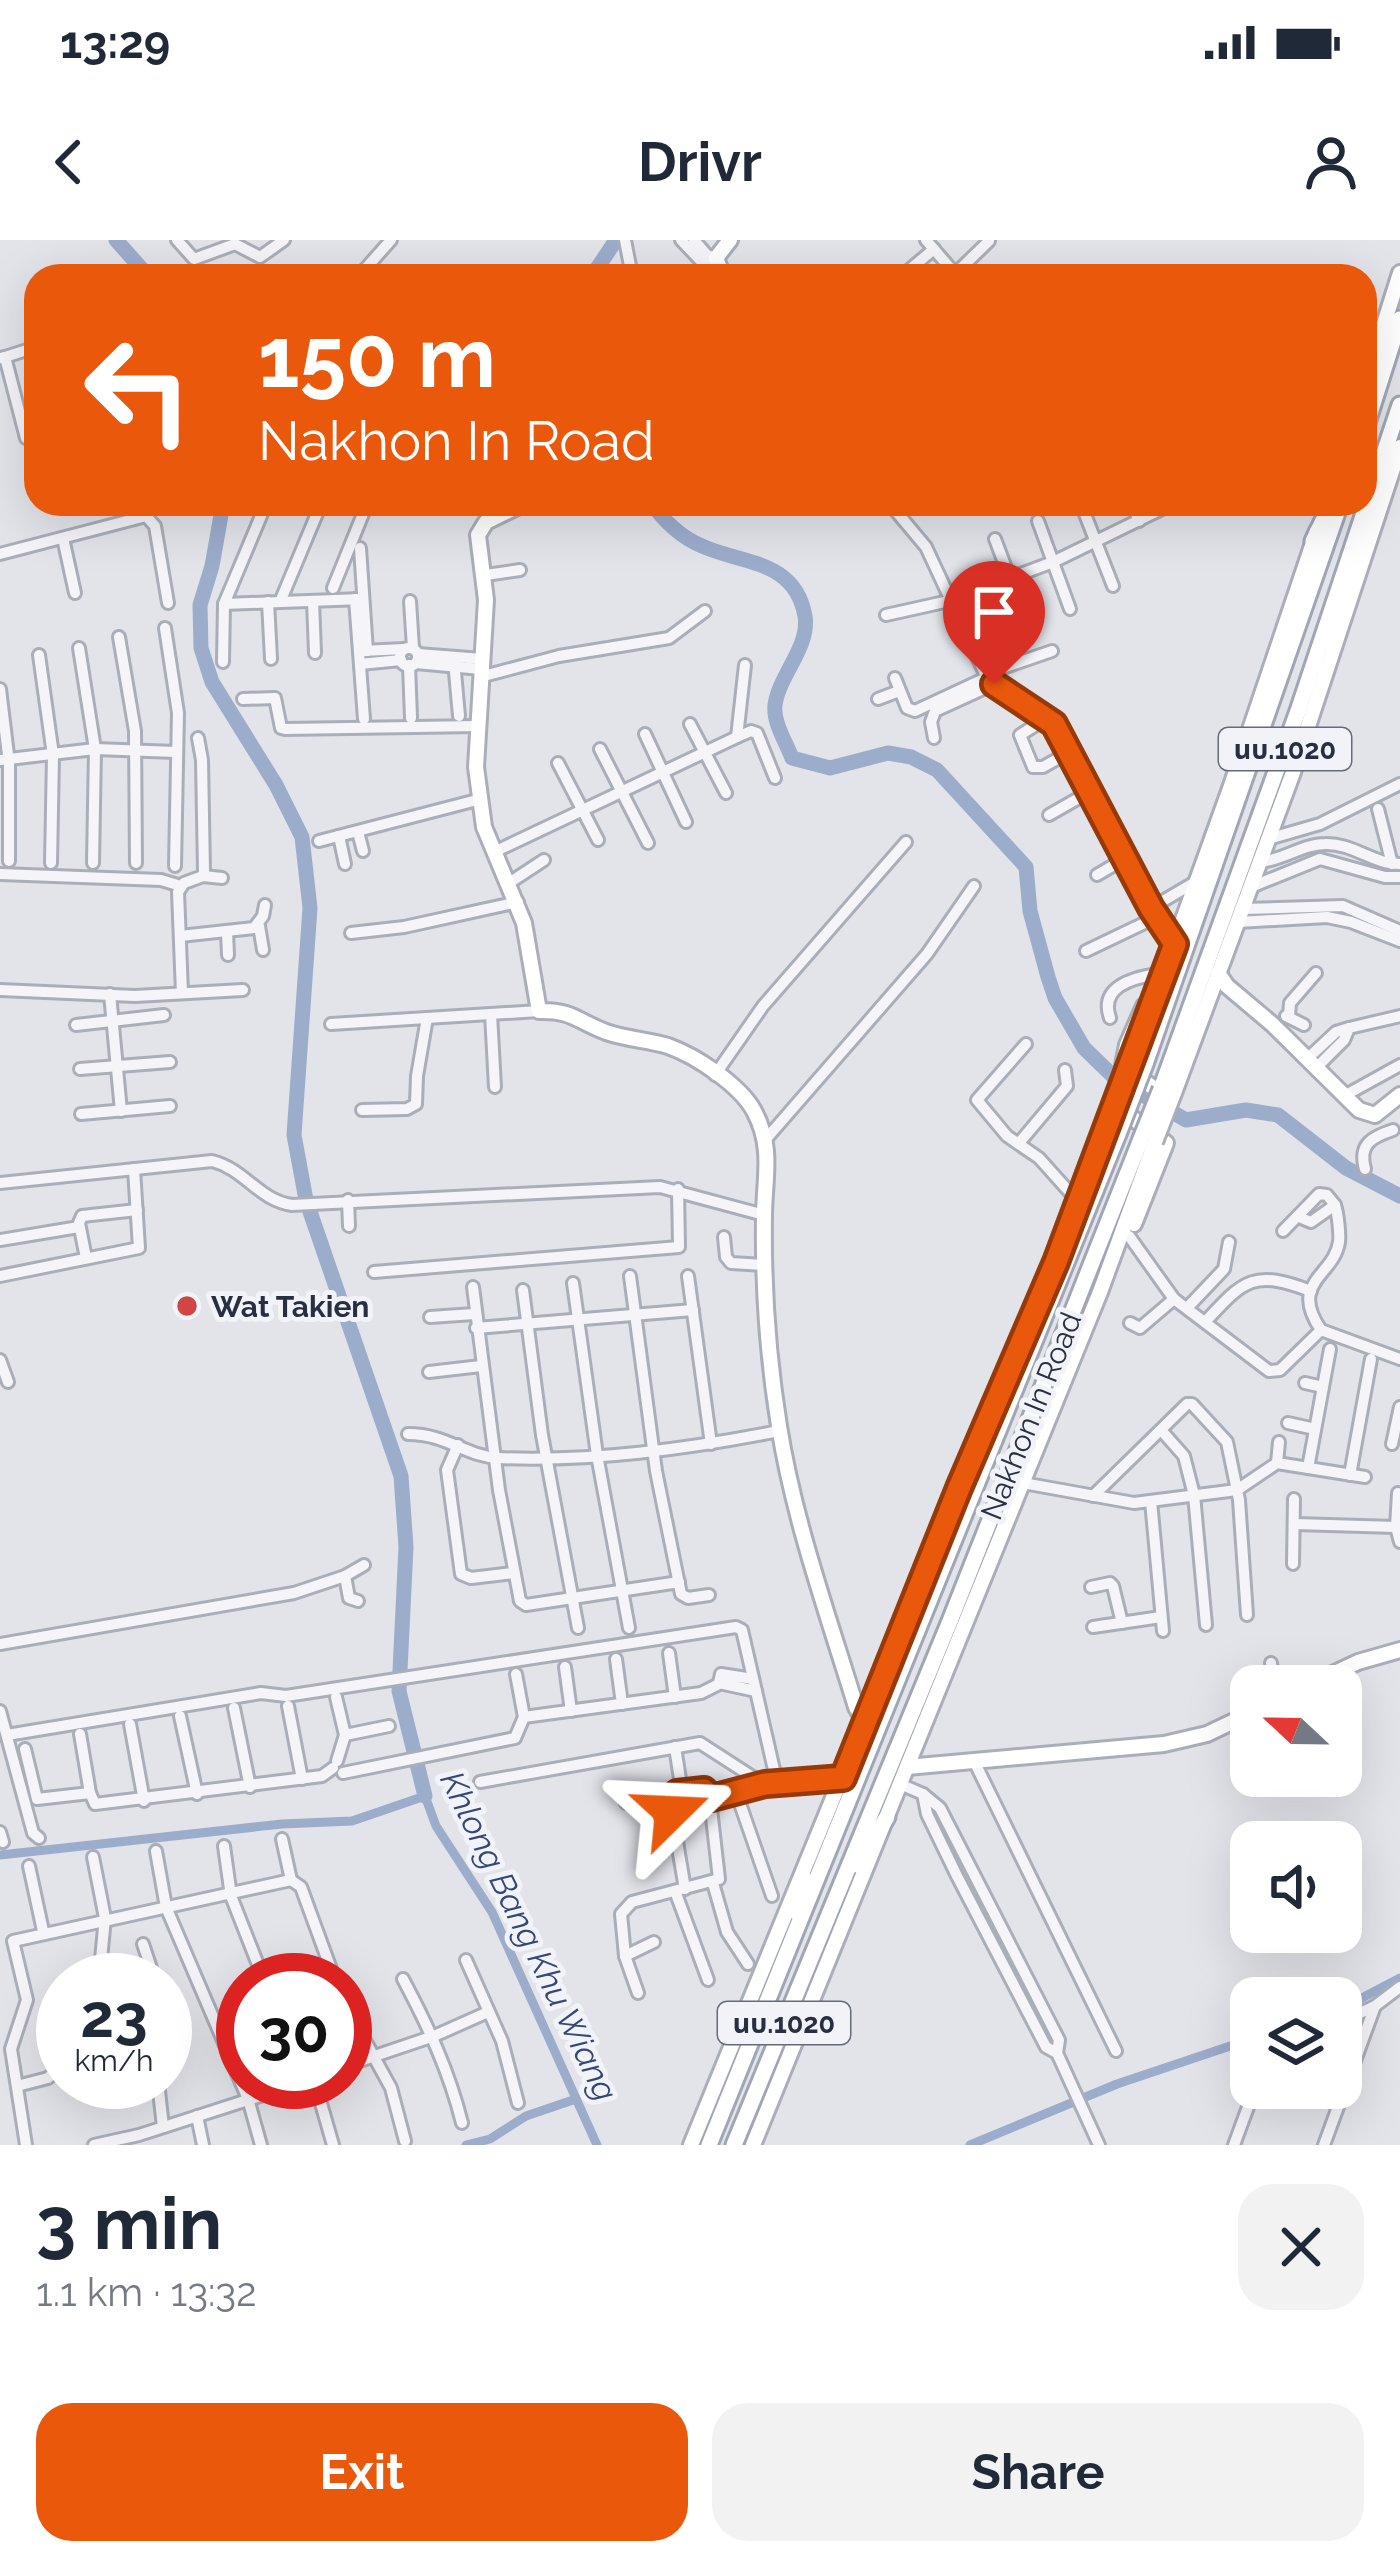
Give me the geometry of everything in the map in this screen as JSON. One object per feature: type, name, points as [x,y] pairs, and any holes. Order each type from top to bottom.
[{"type":"main road","points":[[1377,347],[1400,273]]},
{"type":"main road","points":[[1377,391],[1400,319]]},
{"type":"main road","name":"Nakhon In Road","points":[[1377,474],[1400,405]]},
{"type":"main road","name":"Nakhon In Road","points":[[1377,515],[1400,447]]},
{"type":"main road","points":[[497,516],[479,529],[486,575],[477,800],[495,856],[518,902],[538,1011],[563,1010],[610,1033],[685,1053],[746,1099],[766,1139],[765,1265],[779,1431],[801,1524],[856,1707],[865,1723]]},
{"type":"main road","points":[[1313,541],[1323,516]]},
{"type":"main road","name":"Nakhon In Road","points":[[709,2145],[1139,1061],[1336,516]]},
{"type":"main road","name":"Nakhon In Road","points":[[1168,1091],[1363,516]]},
{"type":"main road","name":"Nakhon In Road","points":[[734,2145],[1216,980],[1377,516]]},
{"type":"main road","name":"Nakhon In Road","points":[[1139,1061],[1313,541]]},
{"type":"main road","points":[[1174,946],[1126,1045],[1123,1065],[1171,1101],[1180,1098],[1186,1084],[1214,1003],[1216,980],[1274,1026],[1367,1115],[1381,1112],[1400,1095]]},
{"type":"main road","points":[[1056,1262],[1108,1109],[1119,1108],[1166,1143],[1129,1236],[1100,1292]]},
{"type":"main road","name":"Nakhon In Road","points":[[691,2145],[1112,1131]]},
{"type":"main road","name":"Nakhon In Road","points":[[753,2145],[1100,1292],[1148,1141]]},
{"type":"main road","points":[[1352,1665],[1400,1650]]},
{"type":"main road","points":[[907,1767],[1164,1744],[1230,1723]]},
{"type":"main road","points":[[834,1900],[887,1817]]},
{"type":"main road","points":[[786,1956],[803,1877]]},
{"type":"street","points":[[178,240],[194,260],[235,244],[260,257],[284,240]]},
{"type":"street","points":[[370,264],[391,240]]},
{"type":"street","points":[[681,240],[696,257],[712,264]]},
{"type":"street","points":[[694,240],[716,264]]},
{"type":"street","points":[[967,264],[989,242]]},
{"type":"street","points":[[3,357],[24,431]]},
{"type":"street","points":[[224,662],[224,604],[261,516]]},
{"type":"street","points":[[271,659],[274,602],[315,516]]},
{"type":"street","points":[[333,588],[362,516]]},
{"type":"street","points":[[902,516],[926,547],[989,678],[1047,718],[1071,751],[1174,946]]},
{"type":"street","points":[[1085,516],[1113,586]]},
{"type":"street","points":[[1137,516],[1139,521]]},
{"type":"street","points":[[886,615],[949,601],[1053,562],[1149,516]]},
{"type":"street","points":[[0,554],[150,518],[168,603]]},
{"type":"street","points":[[1038,521],[1070,609]]},
{"type":"street","points":[[63,538],[75,593]]},
{"type":"street","points":[[995,539],[1026,621]]},
{"type":"street","points":[[360,548],[364,719]]},
{"type":"street","points":[[486,575],[520,570]]},
{"type":"street","points":[[224,604],[359,599]]},
{"type":"street","points":[[313,601],[315,653]]},
{"type":"street","points":[[410,601],[411,718]]},
{"type":"street","points":[[362,655],[481,668],[669,638],[705,611]]},
{"type":"street","points":[[165,628],[178,713],[176,866]]},
{"type":"street","points":[[119,638],[135,749],[136,863]]},
{"type":"street","points":[[79,648],[95,749],[93,863]]},
{"type":"street","points":[[878,699],[897,685],[907,708],[915,711],[1052,651]]},
{"type":"street","points":[[39,655],[52,755],[51,862]]},
{"type":"street","points":[[454,662],[458,716]]},
{"type":"street","points":[[737,737],[745,665]]},
{"type":"street","points":[[934,738],[935,711],[989,678]]},
{"type":"street","points":[[0,689],[9,861]]},
{"type":"street","points":[[243,699],[275,698],[285,729],[478,726]]},
{"type":"street","points":[[1047,718],[1020,735],[1033,767],[1071,751]]},
{"type":"street","points":[[690,724],[727,793]]},
{"type":"street","points":[[495,856],[751,730],[757,733],[775,778]]},
{"type":"street","points":[[645,734],[686,821]]},
{"type":"street","points":[[198,738],[203,876]]},
{"type":"street","points":[[600,748],[648,844]]},
{"type":"street","points":[[4,760],[95,749],[176,752]]},
{"type":"street","points":[[558,763],[598,840]]},
{"type":"street","points":[[1268,839],[1320,824],[1400,784]]},
{"type":"street","points":[[1049,814],[1091,791]]},
{"type":"street","points":[[320,842],[477,800]]},
{"type":"street","points":[[1378,808],[1396,864]]},
{"type":"street","points":[[358,832],[362,851]]},
{"type":"street","points":[[340,836],[345,864]]},
{"type":"street","points":[[716,1075],[764,1006],[906,842]]},
{"type":"street","points":[[1251,887],[1311,846],[1334,844],[1396,864]]},
{"type":"street","points":[[1361,871],[1366,856]]},
{"type":"street","points":[[1097,875],[1126,858]]},
{"type":"street","points":[[1260,862],[1320,859],[1400,877]]},
{"type":"street","points":[[508,883],[544,860]]},
{"type":"street","points":[[0,874],[161,880],[181,886],[203,876],[222,878]]},
{"type":"street","points":[[1086,951],[1197,881]]},
{"type":"street","points":[[181,886],[182,993]]},
{"type":"street","points":[[766,1139],[927,953],[974,886]]},
{"type":"street","points":[[351,933],[404,927],[518,902]]},
{"type":"street","points":[[263,950],[259,926],[265,905]]},
{"type":"street","points":[[1240,915],[1343,906],[1400,931]]},
{"type":"street","points":[[1315,911],[1400,941]]},
{"type":"street","points":[[180,936],[259,926]]},
{"type":"street","points":[[227,932],[228,956]]},
{"type":"street","points":[[1289,1016],[1290,1003],[1316,973]]},
{"type":"street","points":[[1110,1018],[1106,1001],[1110,992],[1157,974]]},
{"type":"street","points":[[0,990],[110,994],[243,990]]},
{"type":"street","points":[[110,994],[121,1111]]},
{"type":"street","points":[[331,1024],[538,1011]]},
{"type":"street","points":[[491,1014],[495,1087]]},
{"type":"street","points":[[76,1025],[164,1015]]},
{"type":"street","points":[[1289,1016],[1304,1025]]},
{"type":"street","points":[[1274,1026],[1289,1016]]},
{"type":"street","points":[[1312,1063],[1344,1040],[1348,1028],[1400,1016]]},
{"type":"street","points":[[362,1110],[407,1108],[416,1103],[428,1018]]},
{"type":"street","points":[[1026,1044],[977,1100],[1007,1136],[1075,1197]]},
{"type":"street","points":[[80,1069],[170,1062]]},
{"type":"street","points":[[1344,1096],[1400,1065]]},
{"type":"street","points":[[1019,1143],[1067,1086],[1064,1070]]},
{"type":"street","points":[[81,1114],[170,1106]]},
{"type":"street","points":[[1365,1169],[1367,1143],[1397,1127],[1381,1112]]},
{"type":"street","points":[[0,1183],[212,1161],[238,1173],[267,1199],[292,1204],[678,1189],[764,1214]]},
{"type":"street","points":[[0,1276],[139,1248],[134,1168]]},
{"type":"street","points":[[374,1272],[674,1248],[681,1243],[678,1189]]},
{"type":"street","points":[[348,1201],[349,1226]]},
{"type":"street","points":[[1283,1232],[1299,1217],[1314,1221],[1335,1205],[1340,1241],[1311,1291],[1310,1307],[1321,1330],[1400,1358]]},
{"type":"street","points":[[86,1258],[82,1216],[137,1210]]},
{"type":"street","points":[[0,1240],[80,1228]]},
{"type":"street","points":[[1129,1236],[1174,1298],[1274,1373],[1321,1330]]},
{"type":"street","points":[[724,1237],[731,1263],[765,1265]]},
{"type":"street","points":[[1187,1308],[1224,1269],[1229,1242]]},
{"type":"street","points":[[630,1276],[653,1451],[679,1582],[685,1597],[709,1595]]},
{"type":"street","points":[[688,1276],[712,1444]]},
{"type":"street","points":[[1205,1322],[1241,1284],[1258,1276],[1311,1291]]},
{"type":"street","points":[[573,1282],[597,1455],[629,1628]]},
{"type":"street","points":[[473,1287],[520,1601],[526,1605],[679,1582]]},
{"type":"street","points":[[523,1290],[578,1628]]},
{"type":"street","points":[[1130,1323],[1140,1328],[1174,1298]]},
{"type":"street","points":[[430,1317],[526,1324],[693,1310]]},
{"type":"street","points":[[1308,1468],[1330,1349]]},
{"type":"street","points":[[1350,1474],[1371,1359]]},
{"type":"street","points":[[0,1360],[8,1382]]},
{"type":"street","points":[[429,1372],[482,1366]]},
{"type":"street","points":[[1305,1383],[1323,1387]]},
{"type":"street","points":[[1093,1496],[1192,1404],[1227,1442],[1237,1490],[1247,1615]]},
{"type":"street","points":[[1392,1444],[1400,1407]]},
{"type":"street","points":[[1288,1423],[1315,1429]]},
{"type":"street","points":[[1161,1430],[1184,1456],[1195,1495],[1206,1625]]},
{"type":"street","points":[[408,1434],[432,1433],[496,1458],[653,1451],[779,1431]]},
{"type":"street","points":[[1277,1463],[1279,1442]]},
{"type":"street","points":[[458,1445],[447,1469],[460,1574],[471,1578],[513,1573]]},
{"type":"street","points":[[1023,1483],[1115,1502],[1237,1490],[1277,1463],[1364,1477]]},
{"type":"street","points":[[1398,1493],[1400,1542]]},
{"type":"street","points":[[1293,1564],[1294,1499]]},
{"type":"street","points":[[1093,1628],[1162,1624],[1151,1501]]},
{"type":"street","points":[[1295,1524],[1396,1527]]},
{"type":"street","points":[[0,1644],[294,1593],[364,1565]]},
{"type":"street","points":[[345,1576],[349,1598],[358,1601]]},
{"type":"street","points":[[1091,1587],[1114,1586],[1122,1624]]},
{"type":"street","points":[[7,1735],[261,1693],[286,1696],[736,1627],[742,1630],[755,1685],[771,1784]]},
{"type":"street","points":[[669,1652],[675,1697]]},
{"type":"street","points":[[616,1659],[622,1704]]},
{"type":"street","points":[[565,1666],[571,1711]]},
{"type":"street","points":[[80,1734],[95,1804],[302,1780],[338,1767],[367,1769],[515,1738],[524,1717],[516,1674]]},
{"type":"street","points":[[524,1717],[709,1691],[719,1684],[721,1674],[755,1685]]},
{"type":"street","points":[[336,1697],[346,1735],[338,1767]]},
{"type":"street","points":[[288,1706],[302,1780]]},
{"type":"street","points":[[234,1708],[250,1787]]},
{"type":"street","points":[[0,1711],[33,1832],[39,1838]]},
{"type":"street","points":[[181,1717],[197,1794]]},
{"type":"street","points":[[130,1724],[144,1801]]},
{"type":"street","points":[[346,1735],[389,1726]]},
{"type":"street","points":[[480,1782],[705,1744],[771,1784]]},
{"type":"street","points":[[675,1747],[680,1793],[672,1812],[680,1890],[708,1980]]},
{"type":"street","points":[[26,1749],[37,1799],[90,1793]]},
{"type":"street","points":[[974,1761],[1117,2051]]},
{"type":"street","points":[[638,1993],[620,1931],[626,1907],[712,1883],[720,1874],[708,1806],[712,1798],[771,1784],[843,1778]]},
{"type":"street","points":[[900,1784],[940,1808],[944,1833],[963,1872],[1020,1982],[1059,2040],[1057,2053],[1099,2142],[1112,2145]]},
{"type":"street","points":[[626,1803],[704,1790],[712,1798]]},
{"type":"street","points":[[736,1792],[772,1896]]},
{"type":"street","points":[[282,1840],[291,1880],[301,1887],[324,1953]]},
{"type":"street","points":[[224,1846],[231,1896],[253,1953]]},
{"type":"street","points":[[156,1851],[166,1907],[216,2024]]},
{"type":"street","points":[[93,1858],[106,1918],[102,1953]]},
{"type":"street","points":[[29,1866],[43,1931]]},
{"type":"street","points":[[26,2145],[12,2038],[27,2000],[11,1945],[16,1939],[291,1880]]},
{"type":"street","points":[[712,1883],[727,1932],[748,1964]]},
{"type":"street","points":[[625,1956],[655,1942]]},
{"type":"street","points":[[142,1944],[145,1953]]},
{"type":"street","points":[[466,1960],[502,2041],[518,2103]]},
{"type":"street","points":[[403,1979],[434,2036],[462,2123]]},
{"type":"street","points":[[1362,2012],[1400,1988]]},
{"type":"street","points":[[1324,2145],[1375,2006]]},
{"type":"street","points":[[372,2055],[434,2036],[488,2012]]},
{"type":"street","points":[[372,2049],[391,2088],[405,2140]]},
{"type":"street","points":[[17,2086],[36,2081]]},
{"type":"street","points":[[161,2109],[163,2127]]},
{"type":"street","points":[[94,2145],[140,2140],[218,2109]]},
{"type":"street","points":[[251,2109],[261,2145]]},
{"type":"street","points":[[323,2109],[333,2145]]},
{"type":"street","points":[[1234,2145],[1248,2109]]},
{"type":"street","points":[[197,2116],[203,2145]]},
{"type":"waterway","name":"Khlong Bang Khu Wiang","points":[[116,240],[137,264]]},
{"type":"waterway","points":[[600,264],[616,240]]},
{"type":"waterway","name":"Khlong Bang Khu Wiang","points":[[221,516],[200,605],[201,648],[212,682],[276,785],[302,837],[310,908],[294,1135],[306,1200],[401,1476],[406,1547],[399,1691],[425,1796]]},
{"type":"waterway","points":[[662,516],[702,546],[778,574],[799,597],[805,616],[803,639],[775,705],[792,758],[830,768],[888,753],[911,757],[937,770],[1026,867],[1030,911],[1055,998],[1084,1048],[1117,1080],[1186,1120],[1246,1110],[1278,1115],[1346,1168],[1400,1196]]},
{"type":"waterway","points":[[0,1855],[282,1824],[352,1821],[425,1796],[436,1826],[492,1912],[597,2145]]},
{"type":"waterway","points":[[1362,1998],[1400,1978]]},
{"type":"waterway","points":[[970,2145],[1117,2084],[1230,2046]]},
{"type":"waterway","points":[[466,2145],[490,2139],[526,2116],[576,2099]]},
{"type":"place","name":"Wat Takien","points":[[187,1306]]},
{"type":"route","points":[[672,1812],[677,1793],[682,1792],[700,1789],[712,1798],[765,1784],[843,1778],[1056,1262],[1175,944],[1151,908],[1054,724],[994,684]]}]
